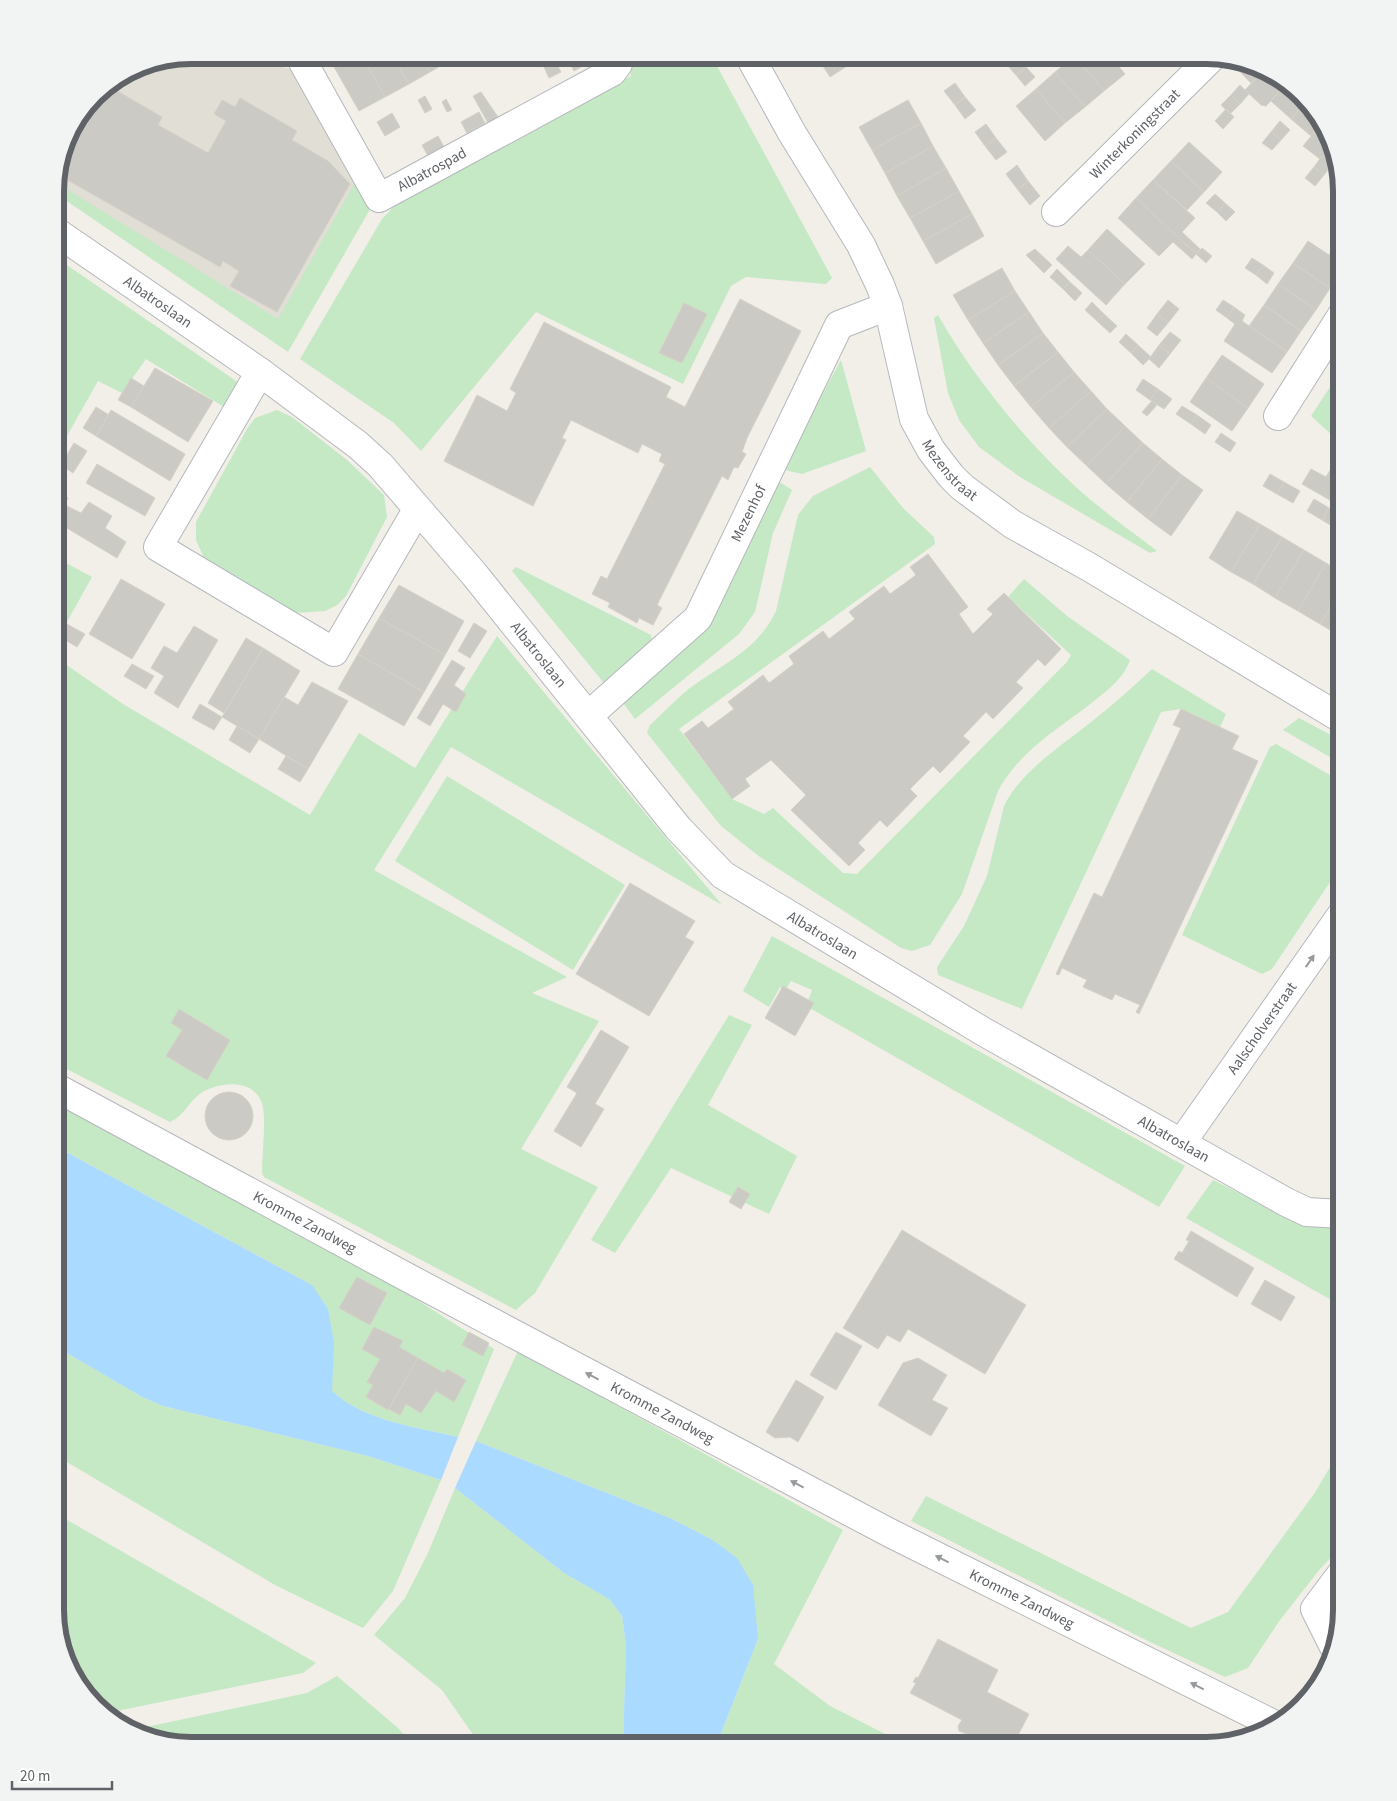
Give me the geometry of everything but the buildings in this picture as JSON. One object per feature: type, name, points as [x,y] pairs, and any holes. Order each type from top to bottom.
[{"type":"street","name":"Albatrospad","points":[[304,64],[379,198],[612,72],[618,64]]},
{"type":"street","name":"Mezenstraat","points":[[754,64],[792,132],[861,246],[888,306],[914,419],[931,450],[962,487],[1012,524],[1089,567],[1333,714]]},
{"type":"street","name":"Winterkoningstraat","points":[[1056,212],[1205,64]]},
{"type":"street","name":"Albatroslaan","points":[[64,237],[260,372],[358,445],[380,465],[474,574],[678,828],[723,875],[984,1032],[1286,1202],[1307,1212],[1333,1213]]},
{"type":"street","name":"Mezenhof","points":[[589,715],[698,618],[839,325],[888,306]]},
{"type":"street","points":[[1278,416],[1333,329]]},
{"type":"street","points":[[260,372],[158,547],[334,652],[417,510]]},
{"type":"street","name":"Aalscholverstraat","points":[[1182,1142],[1333,927]]},
{"type":"street","name":"Kromme Zandweg","points":[[64,1092],[422,1286],[890,1533],[1267,1721]]},
{"type":"street","points":[[1330,1639],[1315,1609],[1333,1585]]},
{"type":"shaded area","points":[[182,64],[272,64],[294,70],[368,205],[287,348],[64,198],[66,166],[70,150],[77,135],[90,113],[107,95],[120,85],[150,70]]},
{"type":"green space","points":[[629,64],[716,64],[832,278],[826,284],[746,277],[731,286],[683,384],[536,312],[421,451],[394,423],[300,359],[382,219],[407,193],[631,76]]},
{"type":"green space","points":[[358,177],[373,204],[288,352],[64,199],[64,188],[278,319]]},
{"type":"green space","points":[[64,263],[239,383],[224,407],[146,359],[122,393],[98,381],[64,441]]},
{"type":"green space","points":[[938,315],[983,384],[1038,449],[1057,469],[1105,512],[1157,551],[1150,553],[1020,477],[979,447],[959,420],[948,393],[934,318]]},
{"type":"green space","points":[[841,360],[866,451],[802,474],[785,470],[783,465]]},
{"type":"green space","points":[[1333,383],[1332,435],[1311,416]]},
{"type":"green space","points":[[277,410],[292,417],[347,460],[384,495],[387,517],[346,596],[337,605],[325,611],[295,613],[205,560],[196,540],[196,522],[247,429],[255,418]]},
{"type":"green space","points":[[870,467],[903,508],[934,537],[935,544],[679,729],[732,799],[764,814],[773,808],[843,873],[857,874],[1067,662],[1071,655],[1008,597],[1024,579],[1067,616],[1130,660],[1123,674],[1113,685],[1039,743],[1006,777],[998,791],[962,894],[930,945],[912,951],[901,948],[760,857],[721,826],[647,733],[650,725],[690,688],[738,655],[768,625],[776,611],[798,515],[813,496]]},
{"type":"green space","points":[[778,481],[792,490],[773,533],[755,612],[739,634],[635,719],[621,700],[708,621]]},
{"type":"green space","points":[[64,562],[92,577],[64,627]]},
{"type":"green space","points":[[516,567],[651,635],[654,650],[611,683],[604,683],[512,571]]},
{"type":"green space","points":[[497,636],[722,905],[451,747],[374,870],[567,977],[532,993],[599,1021],[521,1149],[598,1187],[535,1293],[516,1310],[264,1177],[262,1173],[263,1107],[259,1098],[246,1087],[227,1085],[209,1089],[197,1096],[179,1116],[170,1122],[64,1068],[64,663],[123,704],[310,815],[359,733],[415,768]]},
{"type":"green space","points":[[1152,669],[1226,714],[1220,727],[1181,709],[1161,712],[1022,1009],[938,975],[937,967],[964,926],[987,876],[1004,806],[1012,793],[1022,780],[1045,758],[1084,728]]},
{"type":"green space","points":[[1299,718],[1333,736],[1333,759],[1283,730]]},
{"type":"green space","points":[[1276,744],[1333,777],[1333,878],[1272,969],[1262,974],[1182,935],[1270,747]]},
{"type":"green space","points":[[447,776],[625,885],[573,970],[395,861]]},
{"type":"green space","points":[[772,936],[1185,1166],[1159,1207],[806,1006],[812,990],[791,981],[785,991],[780,987],[769,1007],[743,991]]},
{"type":"green space","points":[[729,1015],[752,1025],[708,1105],[797,1156],[769,1214],[671,1168],[615,1253],[591,1240]]},
{"type":"green space","points":[[64,1103],[353,1259],[494,1349],[458,1437],[408,1426],[375,1416],[345,1401],[332,1391],[331,1373],[312,1285],[64,1151]]},
{"type":"green space","points":[[1213,1180],[1302,1225],[1333,1226],[1333,1301],[1186,1218]]},
{"type":"green space","points":[[64,1351],[142,1397],[163,1406],[368,1456],[441,1480],[393,1591],[363,1628],[275,1585],[64,1460]]},
{"type":"green space","points":[[518,1351],[843,1530],[774,1664],[830,1706],[891,1737],[720,1737],[758,1639],[711,1539],[670,1518],[476,1441]]},
{"type":"green space","points":[[1333,1462],[1333,1555],[1280,1620],[1248,1668],[1225,1677],[1146,1640],[911,1521],[926,1496],[1191,1628],[1228,1612],[1314,1494]]},
{"type":"green space","points":[[455,1488],[564,1573],[609,1599],[622,1616],[626,1646],[623,1737],[475,1737],[442,1690],[374,1635],[405,1598],[428,1553]]},
{"type":"green space","points":[[64,1518],[316,1663],[303,1673],[113,1711],[90,1688],[70,1651],[64,1619]]},
{"type":"green space","points":[[337,1676],[406,1737],[191,1737],[174,1736],[142,1728],[307,1693]]},
{"type":"water","points":[[64,1151],[312,1285],[328,1309],[334,1343],[332,1391],[345,1401],[391,1422],[458,1437],[441,1480],[368,1456],[163,1406],[142,1397],[64,1351]]},
{"type":"water","points":[[476,1441],[670,1518],[711,1539],[737,1558],[753,1585],[758,1639],[720,1737],[623,1737],[626,1646],[622,1616],[609,1599],[564,1573],[455,1488]]}]
